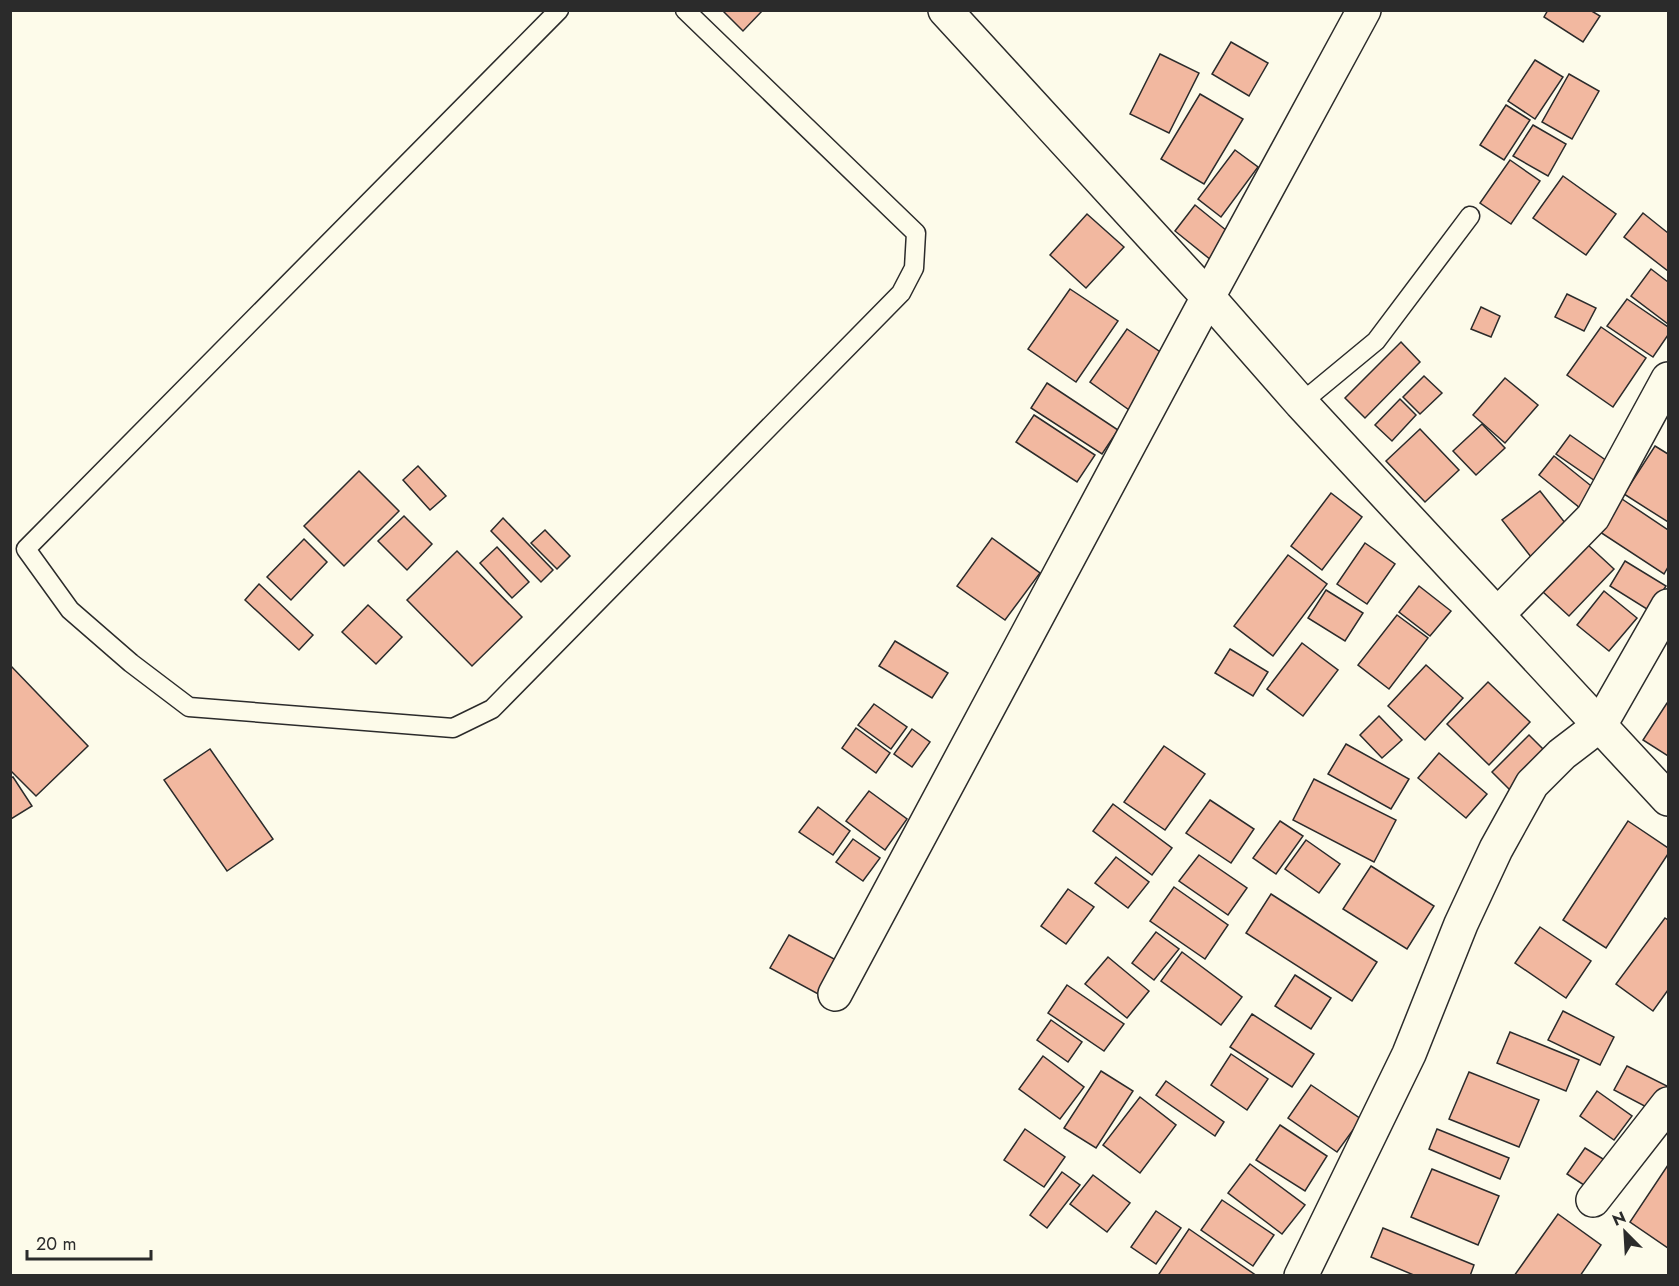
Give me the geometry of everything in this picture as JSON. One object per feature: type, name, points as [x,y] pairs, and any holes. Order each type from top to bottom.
[{"type":"street","points":[[945,10],[1301,402],[1668,800]]},
{"type":"street","points":[[835,994],[1364,10]]},
{"type":"street","points":[[1498,614],[1593,517],[1668,379]]},
{"type":"street","points":[[1301,1275],[1409,1053],[1461,924],[1496,849],[1532,784],[1562,754],[1600,725],[1668,606]]},
{"type":"street","points":[[1593,1200],[1668,1104]]},
{"type":"lane","points":[[559,10],[26,549],[70,609],[131,663],[189,707],[453,728],[492,709],[901,293],[914,268],[916,233],[685,10]]},
{"type":"lane","points":[[1301,402],[1376,341],[1470,216]]},
{"type":"building","points":[[722,10],[763,10],[743,31]]},
{"type":"building","points":[[1548,10],[1590,10],[1600,16],[1583,42],[1544,17]]},
{"type":"building","points":[[1231,42],[1268,63],[1249,96],[1212,74]]},
{"type":"building","points":[[1160,54],[1199,73],[1169,133],[1130,114]]},
{"type":"building","points":[[1535,60],[1563,77],[1535,119],[1508,101]]},
{"type":"building","points":[[1569,74],[1599,91],[1572,139],[1542,122]]},
{"type":"building","points":[[1200,94],[1243,119],[1204,184],[1161,159]]},
{"type":"building","points":[[1506,105],[1530,120],[1504,160],[1480,145]]},
{"type":"building","points":[[1533,125],[1566,144],[1548,176],[1513,156]]},
{"type":"building","points":[[1235,150],[1258,167],[1221,217],[1198,199]]},
{"type":"building","points":[[1510,160],[1540,181],[1511,224],[1480,203]]},
{"type":"building","points":[[1563,176],[1616,214],[1586,255],[1533,218]]},
{"type":"building","points":[[1195,205],[1232,235],[1211,260],[1175,231]]},
{"type":"building","points":[[1643,213],[1668,233],[1668,271],[1624,237]]},
{"type":"building","points":[[1087,214],[1124,247],[1086,288],[1050,255]]},
{"type":"building","points":[[1651,269],[1668,282],[1668,324],[1631,296]]},
{"type":"building","points":[[1070,289],[1118,321],[1076,382],[1028,349]]},
{"type":"building","points":[[1567,294],[1596,308],[1584,331],[1555,317]]},
{"type":"building","points":[[1627,299],[1668,327],[1668,335],[1653,357],[1607,326]]},
{"type":"building","points":[[1481,307],[1500,316],[1491,337],[1471,329]]},
{"type":"building","points":[[1601,327],[1646,358],[1613,407],[1567,375]]},
{"type":"building","points":[[1127,329],[1169,358],[1132,412],[1090,382]]},
{"type":"building","points":[[1401,342],[1420,362],[1365,418],[1345,398]]},
{"type":"building","points":[[1424,376],[1442,393],[1420,414],[1403,397]]},
{"type":"building","points":[[1505,378],[1538,405],[1505,443],[1473,415]]},
{"type":"building","points":[[1047,383],[1118,430],[1102,454],[1031,408]]},
{"type":"building","points":[[1400,399],[1416,415],[1392,441],[1375,425]]},
{"type":"building","points":[[1034,415],[1095,455],[1077,482],[1016,442]]},
{"type":"building","points":[[1482,424],[1505,448],[1476,475],[1453,451]]},
{"type":"building","points":[[1420,429],[1459,470],[1425,502],[1386,461]]},
{"type":"building","points":[[1570,435],[1614,466],[1601,485],[1556,454]]},
{"type":"building","points":[[1655,446],[1668,454],[1668,522],[1624,494]]},
{"type":"building","points":[[1554,456],[1600,493],[1585,512],[1539,475]]},
{"type":"building","points":[[418,466],[446,496],[430,510],[403,480]]},
{"type":"building","points":[[359,471],[399,511],[344,566],[304,526]]},
{"type":"building","points":[[1540,491],[1573,533],[1535,562],[1502,520]]},
{"type":"building","points":[[1331,493],[1362,517],[1322,570],[1291,546]]},
{"type":"building","points":[[1622,499],[1668,530],[1668,567],[1664,574],[1600,532]]},
{"type":"building","points":[[404,516],[432,544],[407,570],[378,541]]},
{"type":"building","points":[[503,518],[553,570],[541,582],[491,531]]},
{"type":"building","points":[[545,530],[570,556],[557,569],[531,543]]},
{"type":"building","points":[[992,538],[1040,573],[1005,620],[957,586]]},
{"type":"building","points":[[304,539],[327,562],[291,600],[267,577]]},
{"type":"building","points":[[1365,543],[1395,564],[1367,604],[1337,584]]},
{"type":"building","points":[[1588,545],[1614,569],[1569,616],[1543,592]]},
{"type":"building","points":[[497,547],[529,582],[512,598],[480,563]]},
{"type":"building","points":[[457,551],[522,617],[472,666],[407,600]]},
{"type":"building","points":[[1288,555],[1327,584],[1273,656],[1234,626]]},
{"type":"building","points":[[1625,561],[1666,586],[1650,611],[1610,586]]},
{"type":"building","points":[[259,584],[313,635],[299,650],[245,600]]},
{"type":"building","points":[[1419,586],[1451,611],[1430,636],[1399,612]]},
{"type":"building","points":[[1326,590],[1363,613],[1345,641],[1308,618]]},
{"type":"building","points":[[1604,591],[1637,618],[1609,651],[1577,625]]},
{"type":"building","points":[[368,605],[402,637],[376,664],[342,632]]},
{"type":"building","points":[[1397,615],[1428,638],[1389,689],[1358,665]]},
{"type":"building","points":[[895,641],[948,673],[932,698],[879,666]]},
{"type":"building","points":[[1302,643],[1338,670],[1303,716],[1267,689]]},
{"type":"building","points":[[1230,649],[1268,672],[1253,696],[1215,673]]},
{"type":"building","points":[[10,665],[88,746],[36,796],[10,770]]},
{"type":"building","points":[[1426,665],[1463,698],[1425,740],[1388,706]]},
{"type":"building","points":[[1488,682],[1530,722],[1489,765],[1447,724]]},
{"type":"building","points":[[1668,703],[1668,756],[1643,740]]},
{"type":"building","points":[[874,704],[907,727],[891,749],[858,725]]},
{"type":"building","points":[[1379,716],[1402,740],[1382,758],[1360,735]]},
{"type":"building","points":[[856,728],[890,753],[876,773],[842,748]]},
{"type":"building","points":[[912,729],[930,742],[912,767],[894,754]]},
{"type":"building","points":[[1529,735],[1553,759],[1516,796],[1492,772]]},
{"type":"building","points":[[1346,744],[1409,779],[1391,809],[1328,774]]},
{"type":"building","points":[[1164,746],[1205,774],[1165,830],[1124,802]]},
{"type":"building","points":[[210,749],[273,839],[227,871],[164,780]]},
{"type":"building","points":[[1439,753],[1487,794],[1466,818],[1418,778]]},
{"type":"building","points":[[13,777],[32,806],[11,819],[10,778]]},
{"type":"building","points":[[1314,779],[1396,820],[1374,862],[1293,820]]},
{"type":"building","points":[[869,791],[907,819],[885,850],[846,821]]},
{"type":"building","points":[[1210,800],[1254,829],[1231,863],[1186,833]]},
{"type":"building","points":[[1113,804],[1172,848],[1152,875],[1093,831]]},
{"type":"building","points":[[818,807],[850,831],[833,855],[799,832]]},
{"type":"building","points":[[1280,821],[1303,836],[1276,874],[1253,858]]},
{"type":"building","points":[[1628,821],[1668,848],[1668,854],[1606,948],[1563,920]]},
{"type":"building","points":[[853,839],[880,858],[863,881],[836,862]]},
{"type":"building","points":[[1306,840],[1340,864],[1319,893],[1285,869]]},
{"type":"building","points":[[1199,855],[1247,888],[1228,915],[1179,881]]},
{"type":"building","points":[[1116,857],[1149,882],[1128,908],[1095,883]]},
{"type":"building","points":[[1371,866],[1434,906],[1407,949],[1343,909]]},
{"type":"building","points":[[1174,887],[1228,925],[1205,959],[1150,921]]},
{"type":"building","points":[[1068,889],[1094,907],[1066,944],[1041,926]]},
{"type":"building","points":[[1271,894],[1377,962],[1352,1001],[1246,933]]},
{"type":"building","points":[[1665,918],[1668,920],[1668,990],[1653,1011],[1616,984]]},
{"type":"building","points":[[1540,927],[1591,961],[1566,998],[1515,963]]},
{"type":"building","points":[[1156,932],[1179,949],[1154,980],[1132,963]]},
{"type":"building","points":[[789,935],[838,961],[820,995],[770,968]]},
{"type":"building","points":[[1182,952],[1242,997],[1221,1025],[1161,981]]},
{"type":"building","points":[[1108,957],[1149,991],[1127,1018],[1085,984]]},
{"type":"building","points":[[1295,975],[1331,998],[1311,1029],[1275,1006]]},
{"type":"building","points":[[1067,985],[1124,1024],[1104,1051],[1048,1013]]},
{"type":"building","points":[[1563,1011],[1614,1037],[1600,1065],[1548,1040]]},
{"type":"building","points":[[1252,1014],[1314,1054],[1292,1087],[1230,1047]]},
{"type":"building","points":[[1051,1020],[1082,1042],[1068,1062],[1037,1040]]},
{"type":"building","points":[[1510,1032],[1579,1060],[1566,1091],[1497,1063]]},
{"type":"building","points":[[1231,1054],[1268,1079],[1247,1110],[1211,1085]]},
{"type":"building","points":[[1043,1056],[1084,1087],[1060,1119],[1019,1089]]},
{"type":"building","points":[[1627,1066],[1667,1086],[1654,1111],[1614,1090]]},
{"type":"building","points":[[1101,1071],[1133,1091],[1096,1148],[1064,1128]]},
{"type":"building","points":[[1469,1072],[1539,1100],[1519,1147],[1449,1119]]},
{"type":"building","points":[[1166,1081],[1224,1122],[1215,1136],[1156,1095]]},
{"type":"building","points":[[1311,1085],[1361,1119],[1337,1152],[1288,1118]]},
{"type":"building","points":[[1597,1091],[1632,1116],[1614,1140],[1580,1116]]},
{"type":"building","points":[[1140,1097],[1176,1125],[1140,1173],[1103,1145]]},
{"type":"building","points":[[1280,1125],[1327,1156],[1305,1191],[1256,1160]]},
{"type":"building","points":[[1025,1129],[1065,1157],[1044,1187],[1004,1160]]},
{"type":"building","points":[[1437,1129],[1509,1158],[1500,1179],[1429,1149]]},
{"type":"building","points":[[1585,1148],[1608,1162],[1590,1189],[1567,1174]]},
{"type":"building","points":[[1250,1164],[1305,1205],[1282,1234],[1228,1193]]},
{"type":"building","points":[[1668,1165],[1668,1248],[1630,1222]]},
{"type":"building","points":[[1432,1169],[1499,1196],[1478,1245],[1411,1217]]},
{"type":"building","points":[[1062,1172],[1080,1185],[1047,1228],[1030,1215]]},
{"type":"building","points":[[1093,1175],[1130,1203],[1107,1232],[1070,1204]]},
{"type":"building","points":[[1222,1200],[1274,1235],[1253,1266],[1201,1230]]},
{"type":"building","points":[[1156,1211],[1181,1228],[1156,1264],[1131,1247]]},
{"type":"building","points":[[1558,1214],[1601,1245],[1580,1276],[1514,1276]]},
{"type":"building","points":[[1383,1228],[1474,1265],[1470,1276],[1416,1276],[1371,1257]]},
{"type":"building","points":[[1189,1229],[1257,1276],[1162,1276],[1159,1274]]}]
